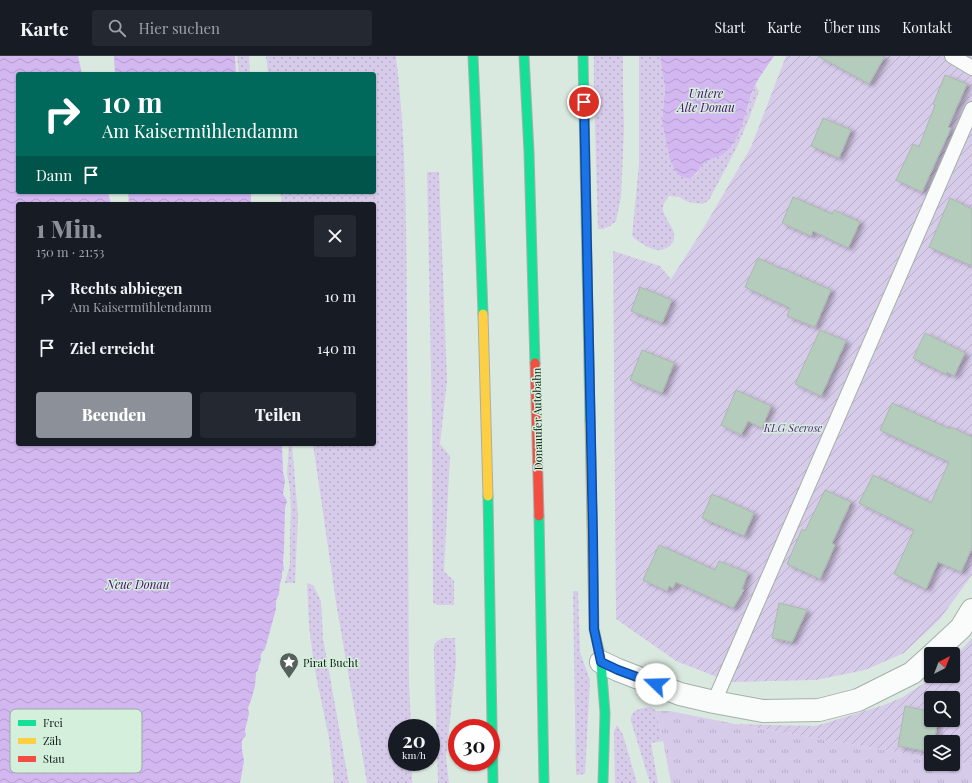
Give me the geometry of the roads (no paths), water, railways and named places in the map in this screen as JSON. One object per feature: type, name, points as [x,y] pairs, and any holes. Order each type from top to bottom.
[{"type":"main road","points":[[473,56],[486,432],[493,783]]},
{"type":"main road","name":"Donauufer Autobahn","points":[[524,56],[529,152],[536,385],[544,783]]},
{"type":"main road","points":[[582,56],[594,629],[601,662],[605,713],[603,783]]},
{"type":"street","points":[[941,647],[962,628],[972,610]]},
{"type":"street","points":[[601,662],[680,694],[763,711],[819,710],[858,700],[912,673],[924,662]]},
{"type":"lane","points":[[952,56],[972,68]]},
{"type":"lane","points":[[714,702],[972,109]]},
{"type":"water","name":"Neue Donau","points":[[0,56],[78,56],[82,72],[16,72],[16,194],[108,194],[110,202],[16,202],[16,446],[282,446],[283,472],[285,481],[283,494],[287,501],[285,508],[284,570],[282,572],[279,594],[276,601],[276,609],[265,649],[261,654],[261,660],[256,673],[255,686],[248,708],[249,714],[245,730],[246,736],[242,740],[244,761],[240,783],[0,783]]},
{"type":"water","points":[[114,56],[235,56],[236,72],[115,72]]},
{"type":"water","name":"Untere Alte Donau","points":[[660,56],[774,56],[754,87],[743,122],[733,144],[723,154],[705,162],[695,175],[689,179],[680,176],[670,160],[662,122],[665,89]]},
{"type":"water","points":[[128,194],[251,194],[251,202],[129,202]]},
{"type":"place","name":"Pirat Bucht","points":[[289,679]]},
{"type":"park label","name":"KLG Seerose","points":[[793,427]]}]
